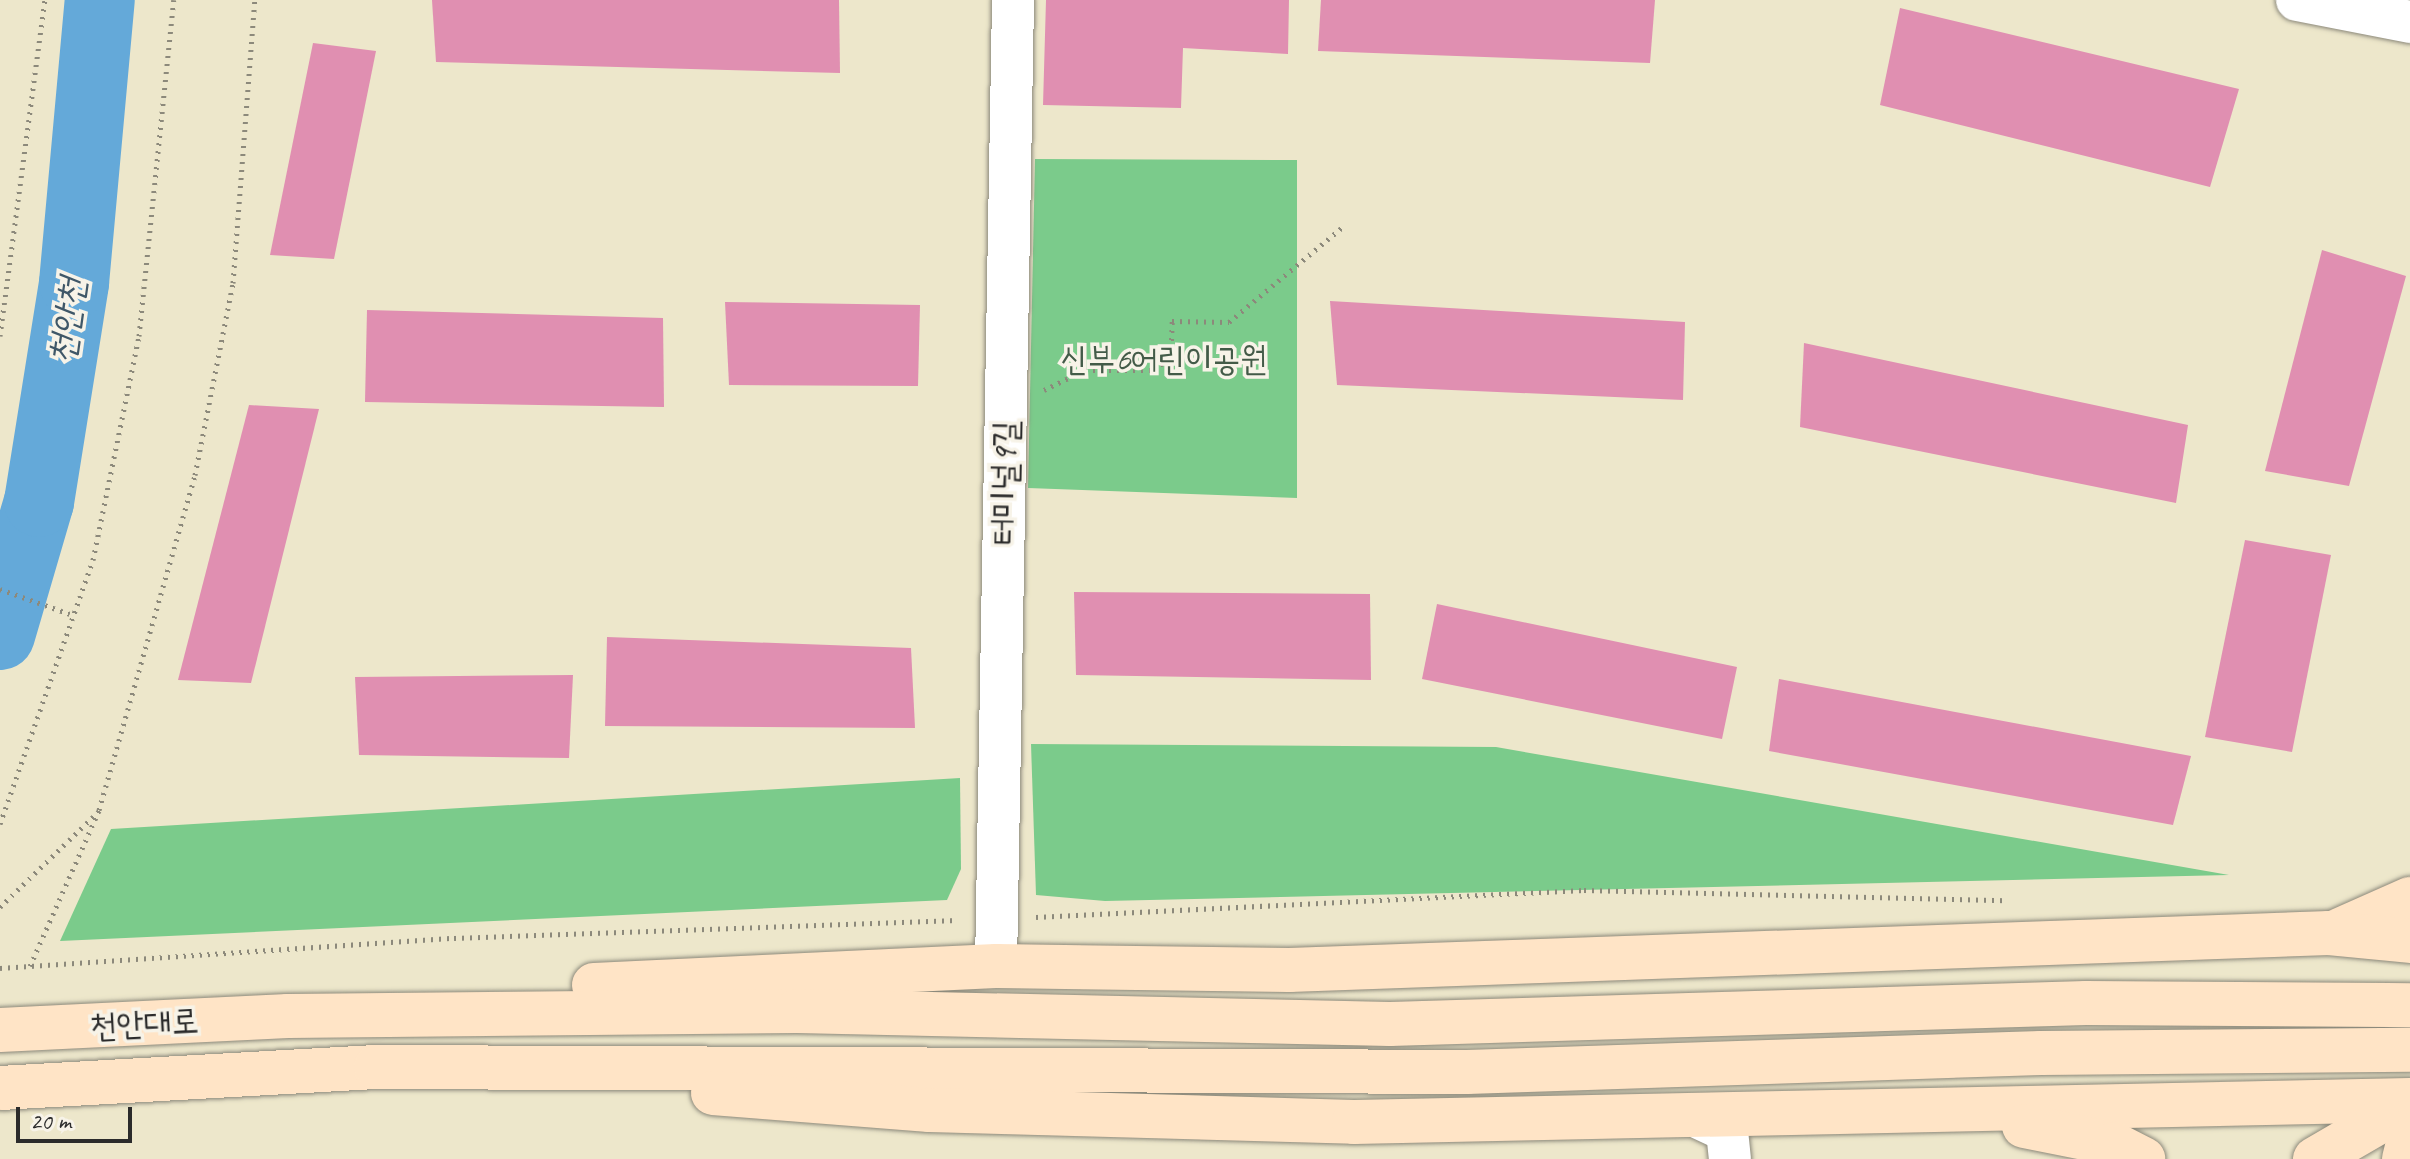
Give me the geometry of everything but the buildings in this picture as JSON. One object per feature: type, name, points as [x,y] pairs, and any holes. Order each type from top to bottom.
[{"type":"main road","points":[[2329,933],[2410,899]]},
{"type":"main road","points":[[288,1016],[603,984],[996,966],[1289,970],[2329,933],[2410,941]]},
{"type":"main road","points":[[288,1016],[797,1011],[1032,1021],[1390,1024],[2086,1003],[2410,1005]]},
{"type":"main road","name":"천안대로","points":[[0,1030],[288,1016]]},
{"type":"main road","points":[[376,1067],[1036,1067],[1467,1072],[2041,1053],[2410,1050]]},
{"type":"main road","points":[[376,1067],[929,1110],[1354,1122],[2410,1102]]},
{"type":"main road","name":"천안대로","points":[[0,1088],[376,1067]]},
{"type":"main road","points":[[2315,1159],[2410,1102]]},
{"type":"main road","points":[[1790,1115],[2023,1126],[2114,1144],[2143,1159]]},
{"type":"main road","points":[[2404,1159],[2410,1135]]},
{"type":"street","name":"터미널9길","points":[[996,966],[1013,0]]},
{"type":"street","points":[[2297,0],[2358,6],[2410,22]]},
{"type":"street","points":[[1697,1117],[1727,1131],[1730,1159]]},
{"type":"path","points":[[0,336],[45,0]]},
{"type":"path","points":[[0,824],[70,614],[93,560],[139,336],[174,0]]},
{"type":"path","points":[[30,966],[99,810],[195,475],[230,298],[255,0]]},
{"type":"path","points":[[1006,387],[1048,390],[1085,370],[1154,370],[1171,356],[1172,321],[1229,322],[1344,226]]},
{"type":"path","points":[[0,589],[70,614]]},
{"type":"path","points":[[0,907],[99,810]]},
{"type":"path","points":[[0,968],[454,938],[997,918],[1584,890],[2020,900]]},
{"type":"green space","name":"신부6어린이공원","points":[[1035,159],[1297,160],[1297,498],[1028,488]]},
{"type":"green space","points":[[1031,744],[1496,747],[2229,875],[1105,901],[1036,895]]},
{"type":"green space","points":[[960,778],[961,869],[947,900],[60,941],[111,829]]},
{"type":"waterway","name":"천안천","points":[[0,635],[39,502],[74,283],[100,0]]}]
